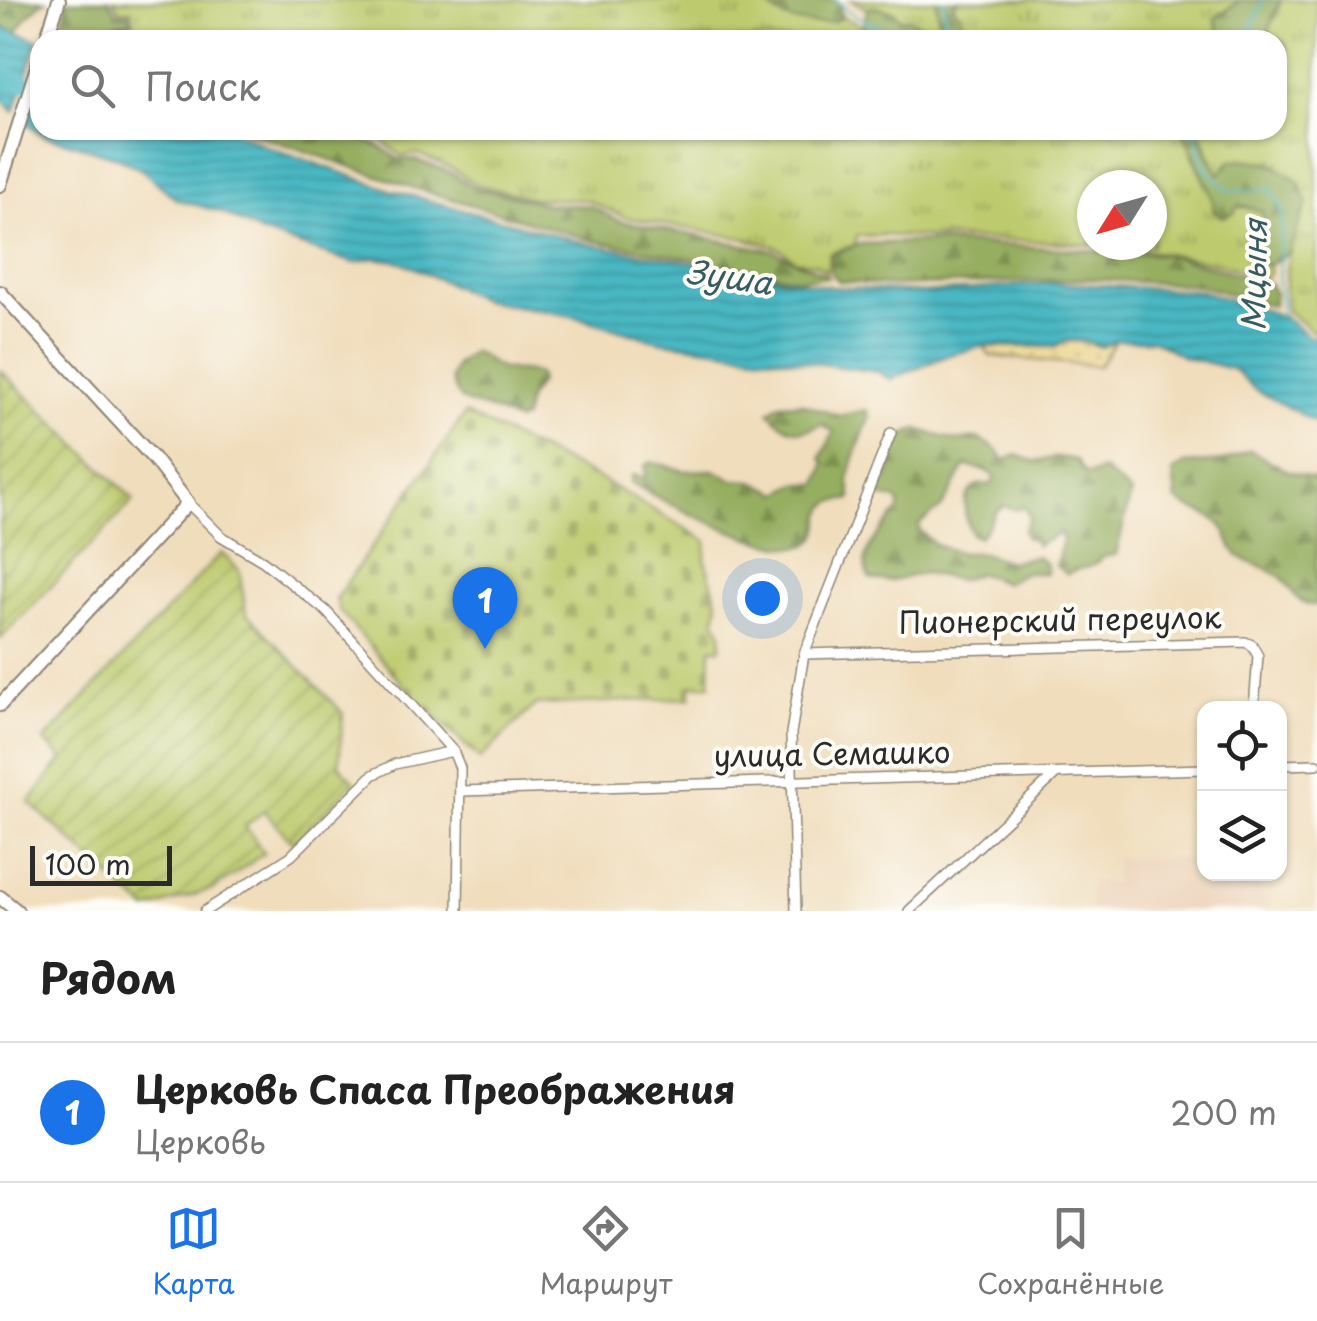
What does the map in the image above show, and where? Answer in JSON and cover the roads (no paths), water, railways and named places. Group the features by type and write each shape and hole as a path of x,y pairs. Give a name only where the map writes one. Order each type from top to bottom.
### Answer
{"main road":[{"path":"49,30 58,2"},
{"path":"0,185 30,87"},
{"path":"0,292 153,458 188,504 0,705"},
{"path":"0,898 17,911"}],"street":[{"path":"796,911 792,734 804,654 891,433"},
{"path":"188,504 221,536 263,561 326,611 453,751 460,768 461,791 458,911"},
{"name":"Пионерский переулок","path":"804,654 1244,642 1252,645 1258,656 1255,701"},
{"path":"205,911 291,856 372,776 396,764 453,751"},
{"path":"1287,765 1317,764"},
{"name":"улица Семашко","path":"461,791 1197,768"},
{"path":"909,911 1055,775"}],"water":[{"path":"0,26 30,37 30,64 14,112 0,97"},
{"path":"60,140 253,140 391,190 592,245 831,287 924,293 1053,283 1200,291 1283,316 1317,339 1317,423 1254,389 1233,369 1184,357 1153,340 1116,340 1102,347 1084,341 1065,341 1053,347 984,346 949,355 891,379 878,372 659,341 572,316 483,300 402,262 374,258 354,263 262,233 221,212 176,199 142,170 114,156"}],"waterway":[{"name":"Мцыня","path":"836,0 855,16 885,30"},
{"name":"Мцыня","path":"944,0 946,30"},
{"name":"Мцыня","path":"1251,30 1263,0"},
{"name":"Мцыня","path":"902,30 912,25 918,30"},
{"name":"Зуша","path":"0,73 30,85"},
{"name":"Мцыня","path":"1198,140 1205,168 1229,191 1272,189 1283,212 1278,281 1283,314"}],"place":[{"name":"Церковь Спаса Преображения","path":"485,649"}]}
